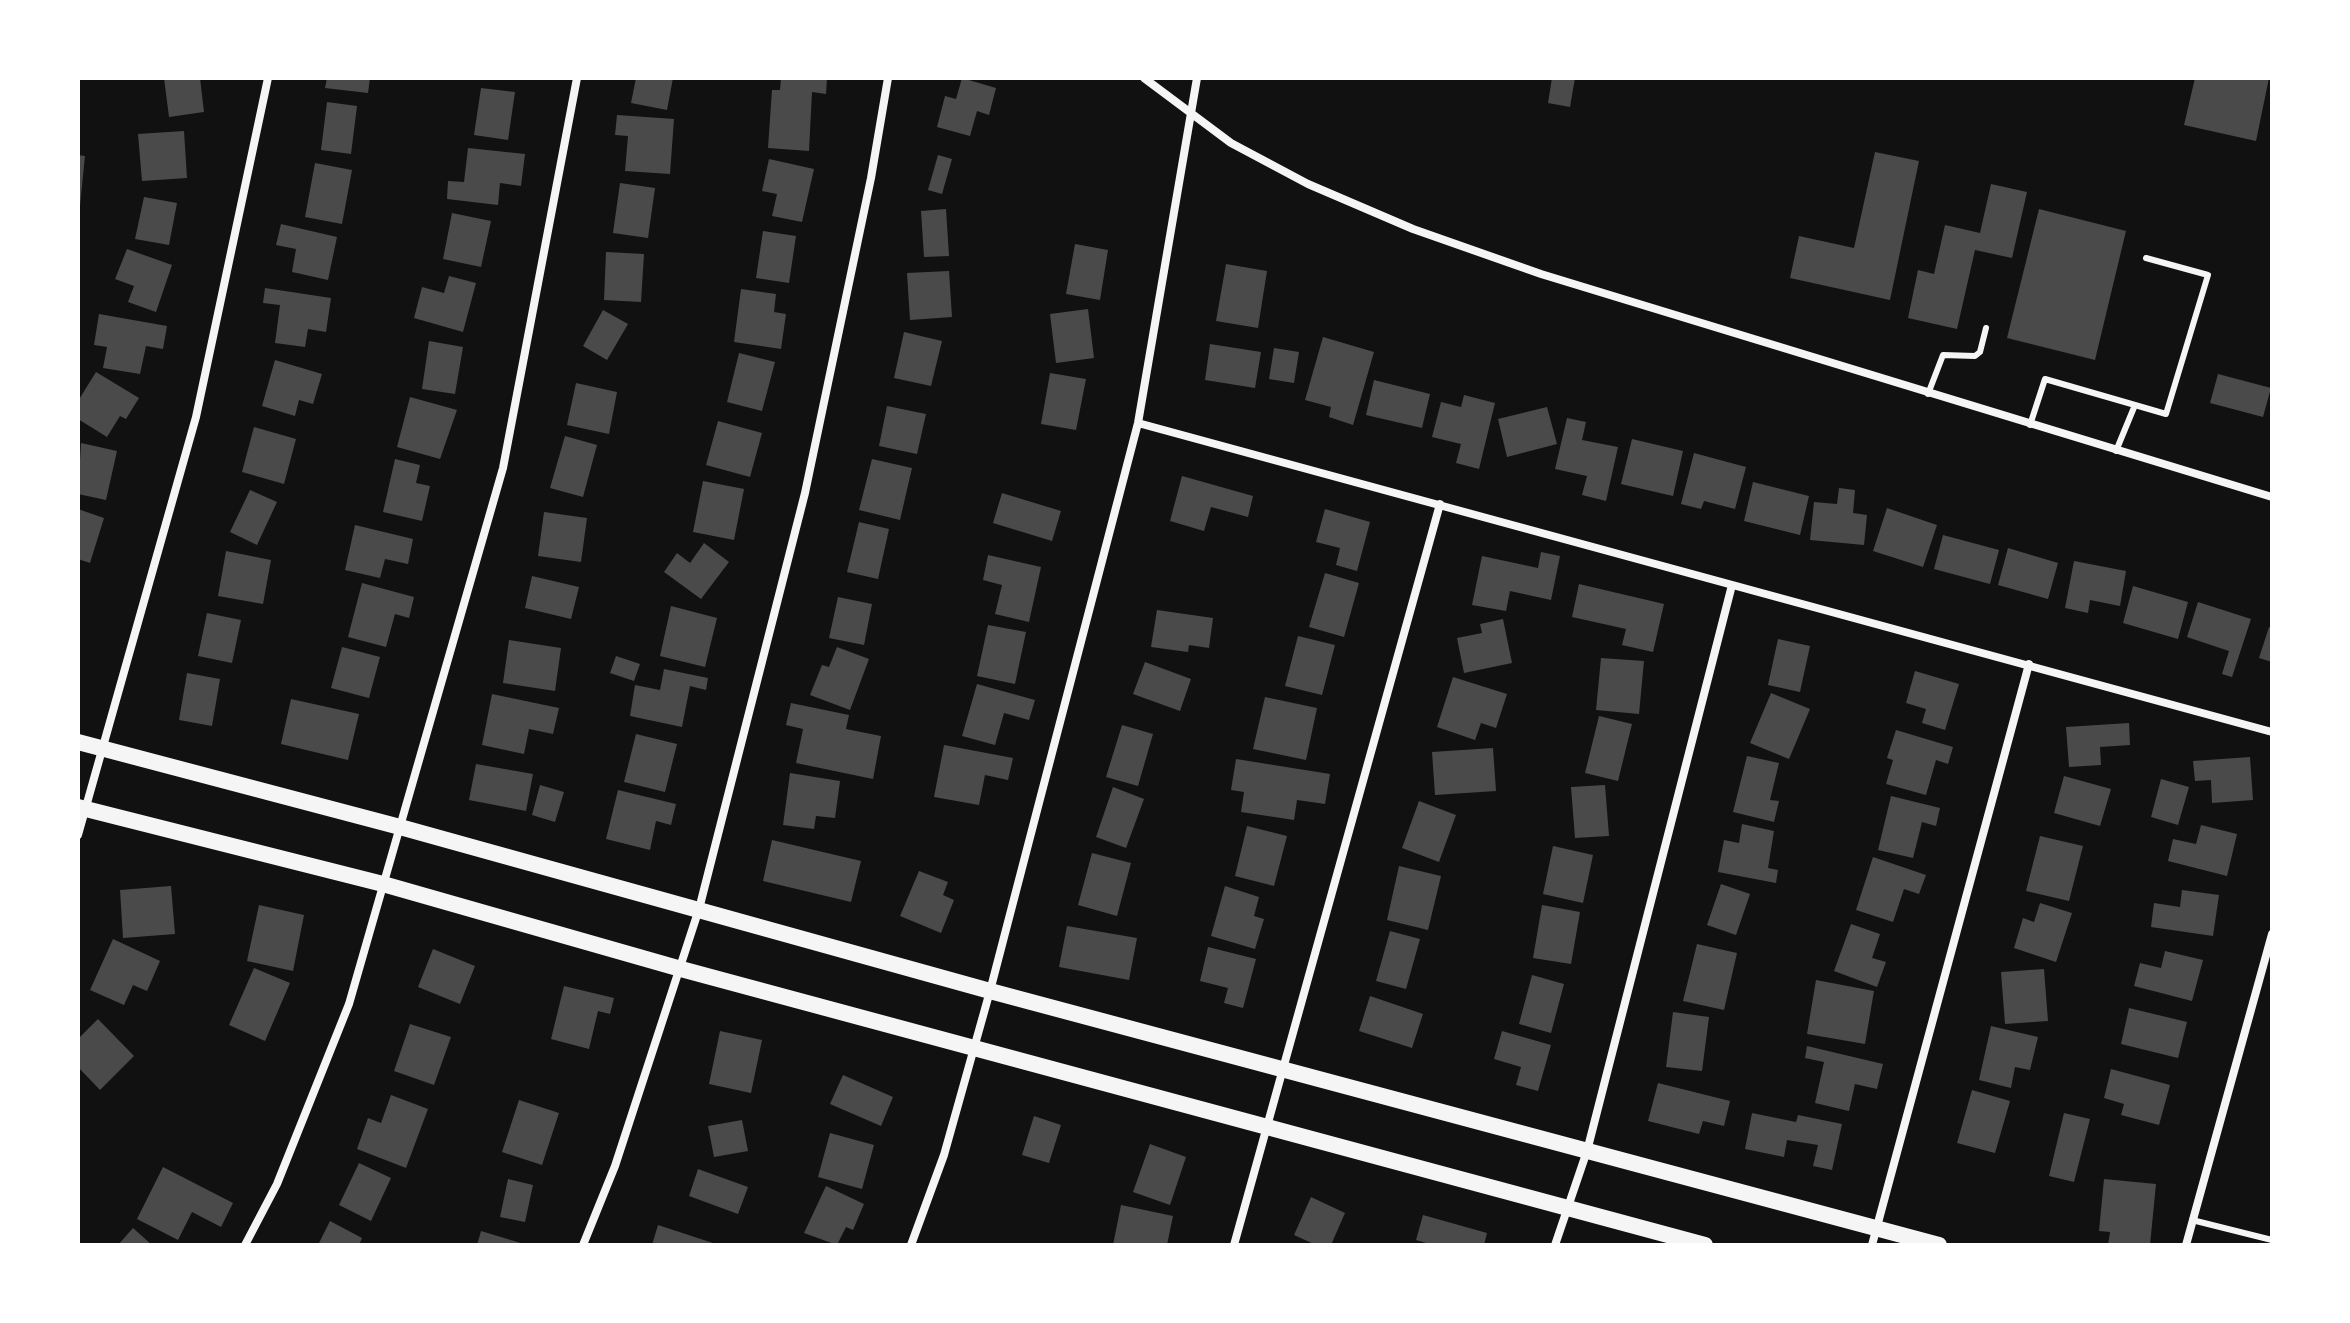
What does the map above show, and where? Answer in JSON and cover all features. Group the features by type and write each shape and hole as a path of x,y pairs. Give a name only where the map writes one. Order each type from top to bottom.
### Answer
{"main road":[{"path":"78,742 400,827 990,991 1939,1245"},
{"path":"81,808 383,884 681,969 1705,1245"}],"street":[{"path":"78,835 81,808 103,749 196,417 268,78"},
{"path":"245,1245 277,1184 349,1004 503,468 577,78"},
{"path":"583,1245 615,1166 699,909 805,493 871,178 888,78"},
{"path":"1144,78 1244,150 1308,184 1413,229 1541,274 2272,497"},
{"path":"911,1245 944,1155 990,991 1138,423 1197,78"},
{"path":"1138,423 2272,732"},
{"path":"1234,1245 1440,504"},
{"path":"1555,1245 1587,1151 1732,585"},
{"path":"1872,1245 2029,664"},
{"path":"2186,1245 2272,934"}],"lane":[{"path":"2030,425 2045,379 2166,414 2208,275 2146,258"},
{"path":"1928,394 1943,355 1975,356 1980,352 1986,328"},
{"path":"2116,451 2135,405"},
{"path":"2192,1220 2272,1240"}],"building":[{"path":"164,78 200,78 204,112 169,117"},
{"path":"327,78 370,78 368,93 325,88"},
{"path":"636,78 673,78 667,110 631,103"},
{"path":"781,78 827,78 826,94 812,92 809,151 768,148 772,90 780,90"},
{"path":"962,78 996,88 989,115 977,111 970,136 937,127 945,96 956,99"},
{"path":"1552,78 1575,78 1570,107 1548,103"},
{"path":"2195,78 2269,78 2256,141 2184,125"},
{"path":"481,88 515,92 508,140 474,135"},
{"path":"327,102 357,106 351,154 321,150"},
{"path":"617,115 674,119 670,174 625,171 628,136 615,135"},
{"path":"184,131 187,178 142,181 138,134"},
{"path":"468,148 525,154 521,186 500,183 498,205 447,199 448,181 464,182"},
{"path":"1875,152 1919,161 1890,300 1790,278 1799,236 1854,248"},
{"path":"78,155 85,156 80,206 78,206"},
{"path":"938,155 952,159 942,194 928,190"},
{"path":"769,159 814,169 802,222 772,216 777,194 762,191"},
{"path":"315,163 352,170 342,224 305,217"},
{"path":"620,183 655,188 648,238 613,233"},
{"path":"1991,184 2027,192 2012,258 1975,250 1957,329 1908,318 1918,270 1934,274 1945,225 1980,233"},
{"path":"144,197 177,203 169,245 135,239"},
{"path":"946,209 949,256 924,257 921,211"},
{"path":"2039,209 2126,231 2095,360 2007,338"},
{"path":"452,213 491,221 481,267 443,259"},
{"path":"281,224 337,237 328,280 292,272 296,249 276,245"},
{"path":"763,231 796,236 789,283 756,278"},
{"path":"1075,244 1108,250 1100,300 1066,294"},
{"path":"127,249 172,265 156,312 128,302 134,286 115,279"},
{"path":"606,252 644,254 641,302 604,300"},
{"path":"1226,264 1267,271 1258,328 1216,321"},
{"path":"949,271 952,317 910,320 907,273"},
{"path":"449,276 476,283 463,332 414,318 422,287 444,293"},
{"path":"265,288 331,298 326,332 308,329 305,347 275,343 280,305 263,303"},
{"path":"741,289 776,294 774,312 786,314 781,349 734,342"},
{"path":"1088,309 1094,358 1056,363 1050,314"},
{"path":"603,310 628,324 607,360 583,346"},
{"path":"99,314 167,326 163,349 146,346 140,374 103,368 107,347 94,345"},
{"path":"904,332 942,341 931,386 894,378"},
{"path":"1323,337 1374,352 1353,425 1329,417 1331,407 1305,400"},
{"path":"429,341 463,347 455,394 422,389"},
{"path":"1210,344 1261,352 1255,388 1205,380"},
{"path":"1274,348 1299,352 1294,383 1269,379"},
{"path":"739,353 775,362 762,411 727,402"},
{"path":"275,360 322,374 313,404 299,400 295,416 262,406"},
{"path":"96,372 139,398 126,419 120,416 107,437 78,419 78,401"},
{"path":"1050,373 1086,379 1076,430 1041,424"},
{"path":"2218,374 2271,388 2263,417 2210,403"},
{"path":"1374,380 1430,394 1422,428 1366,415"},
{"path":"576,383 617,392 609,434 567,425"},
{"path":"1464,395 1495,403 1479,469 1456,463 1461,444 1432,437 1441,402 1461,407"},
{"path":"410,397 457,410 440,459 397,447"},
{"path":"887,406 926,414 917,454 879,446"},
{"path":"1547,407 1557,444 1507,457 1498,419"},
{"path":"1567,418 1586,422 1582,440 1618,447 1606,501 1582,495 1587,476 1555,469"},
{"path":"718,421 762,433 750,477 706,465"},
{"path":"254,427 296,439 284,484 242,472"},
{"path":"565,436 597,445 583,497 550,488"},
{"path":"1632,439 1683,451 1673,496 1621,484"},
{"path":"81,443 117,451 106,500 78,494"},
{"path":"1694,453 1746,467 1735,509 1704,501 1701,509 1681,504"},
{"path":"395,459 420,465 416,483 430,486 422,521 383,512"},
{"path":"872,459 912,468 900,520 859,510"},
{"path":"1182,476 1253,496 1248,517 1211,507 1204,531 1170,521"},
{"path":"703,481 744,489 734,540 693,532"},
{"path":"1753,482 1809,496 1800,535 1744,521"},
{"path":"1839,488 1855,490 1853,513 1867,515 1864,545 1810,540 1814,502 1837,504"},
{"path":"250,490 277,502 257,545 230,532"},
{"path":"1002,493 1061,511 1052,541 993,523"},
{"path":"1887,508 1937,525 1923,567 1873,551"},
{"path":"78,509 104,518 90,563 78,559"},
{"path":"1325,509 1370,522 1357,571 1336,565 1340,548 1316,542"},
{"path":"544,512 587,518 581,562 538,556"},
{"path":"859,522 889,529 878,579 847,572"},
{"path":"355,525 413,539 408,564 385,559 380,578 345,570"},
{"path":"1943,535 1999,550 1990,584 1934,569"},
{"path":"704,543 729,562 701,599 664,572 677,553 690,563"},
{"path":"2008,548 2058,563 2048,599 1998,585"},
{"path":"226,551 271,560 263,604 218,596"},
{"path":"1541,552 1560,556 1551,600 1510,591 1506,611 1472,605 1482,556 1538,568"},
{"path":"988,555 1041,567 1029,622 995,614 1002,585 983,580"},
{"path":"2074,561 2126,571 2120,606 2090,600 2088,613 2065,608"},
{"path":"1325,573 1359,583 1344,637 1309,627"},
{"path":"532,576 579,587 571,619 525,608"},
{"path":"362,583 414,597 409,618 395,614 386,647 348,637"},
{"path":"1579,584 1664,604 1653,652 1622,645 1626,629 1572,617"},
{"path":"2133,586 2188,602 2178,639 2123,623"},
{"path":"838,597 872,604 864,645 829,638"},
{"path":"2198,602 2251,619 2232,677 2222,674 2229,651 2187,637"},
{"path":"671,606 717,618 705,667 660,656"},
{"path":"1157,610 1213,618 1209,648 1189,645 1188,652 1151,647"},
{"path":"207,613 241,620 232,663 198,656"},
{"path":"1503,619 1512,663 1464,673 1457,638 1482,633 1480,624"},
{"path":"988,625 1026,632 1015,684 977,676"},
{"path":"2269,627 2272,628 2272,662 2259,658"},
{"path":"1298,636 1335,645 1322,695 1285,686"},
{"path":"1778,639 1810,646 1800,692 1768,685"},
{"path":"509,640 561,648 555,691 503,683"},
{"path":"342,647 380,657 369,698 331,688"},
{"path":"837,647 869,659 850,710 810,695 822,665 829,667"},
{"path":"616,656 640,664 634,681 610,673"},
{"path":"1601,658 1644,661 1639,714 1596,710"},
{"path":"1145,662 1191,679 1180,711 1133,694"},
{"path":"664,669 708,678 706,690 690,686 682,727 630,716 635,685 660,690"},
{"path":"1915,671 1959,684 1945,730 1922,723 1926,709 1906,703"},
{"path":"187,673 220,679 212,726 179,720"},
{"path":"1453,677 1507,694 1496,728 1481,723 1475,740 1437,727"},
{"path":"977,684 1035,700 1029,720 1004,713 995,745 962,736"},
{"path":"1771,693 1810,709 1789,759 1750,743"},
{"path":"492,694 559,708 553,734 529,729 524,754 482,745"},
{"path":"1265,697 1317,708 1306,760 1253,749"},
{"path":"291,699 359,714 348,760 281,744"},
{"path":"791,703 849,715 846,729 881,736 873,779 796,763 803,729 786,725"},
{"path":"1599,716 1632,724 1618,781 1585,773"},
{"path":"2129,723 2130,745 2100,747 2101,765 2069,767 2066,727"},
{"path":"1122,725 1153,734 1138,786 1106,777"},
{"path":"1896,730 1953,747 1948,764 1936,760 1926,795 1886,784 1893,760 1887,758"},
{"path":"636,734 677,744 665,792 624,782"},
{"path":"944,745 1013,758 1008,780 985,775 979,805 934,797"},
{"path":"1493,748 1496,791 1435,795 1432,752"},
{"path":"1747,756 1779,763 1770,800 1779,801 1774,822 1733,812"},
{"path":"2250,757 2253,800 2212,803 2211,780 2195,781 2193,761"},
{"path":"1236,759 1330,774 1325,804 1297,800 1294,820 1241,812 1244,792 1231,790"},
{"path":"476,764 533,774 526,811 469,800"},
{"path":"790,773 840,781 835,818 816,816 814,829 783,825"},
{"path":"2064,776 2111,789 2100,826 2054,813"},
{"path":"2161,779 2189,787 2178,825 2151,817"},
{"path":"540,785 564,792 555,822 532,815"},
{"path":"1605,785 1609,836 1575,838 1571,787"},
{"path":"1113,787 1144,799 1126,848 1096,837"},
{"path":"618,790 676,804 671,825 656,821 650,850 606,839"},
{"path":"1891,796 1940,808 1936,826 1922,822 1913,858 1878,850"},
{"path":"1419,801 1456,815 1439,862 1402,848"},
{"path":"1742,824 1774,831 1768,868 1778,870 1776,883 1718,872 1724,840 1739,843"},
{"path":"2201,825 2237,834 2227,876 2168,861 2173,839 2196,844"},
{"path":"1247,826 1287,836 1274,886 1235,876"},
{"path":"2040,836 2083,846 2069,901 2026,891"},
{"path":"772,840 861,861 851,902 763,881"},
{"path":"1553,846 1593,855 1583,903 1543,894"},
{"path":"1092,853 1131,863 1117,916 1078,905"},
{"path":"1873,857 1926,875 1919,894 1904,889 1893,922 1856,910"},
{"path":"1399,866 1441,876 1428,930 1387,920"},
{"path":"919,871 948,882 943,895 954,900 941,933 900,916"},
{"path":"1721,884 1750,894 1736,935 1707,925"},
{"path":"171,886 175,934 123,938 120,890"},
{"path":"1225,886 1259,897 1254,916 1264,919 1255,949 1211,936"},
{"path":"2182,890 2219,895 2213,936 2151,927 2154,903 2180,907"},
{"path":"2040,903 2072,913 2056,962 2014,948 2023,918 2034,922"},
{"path":"259,905 304,915 293,971 247,961"},
{"path":"1542,905 1580,912 1571,964 1533,958"},
{"path":"1851,924 1880,934 1872,958 1886,962 1877,987 1834,971"},
{"path":"1067,926 1137,938 1129,980 1059,967"},
{"path":"1390,931 1420,939 1406,989 1376,981"},
{"path":"113,939 160,961 147,991 133,985 124,1005 90,990"},
{"path":"1697,944 1737,953 1724,1010 1683,1001"},
{"path":"1208,947 1256,959 1243,1008 1224,1003 1228,988 1200,981"},
{"path":"433,949 475,966 460,1004 418,987"},
{"path":"2165,951 2203,960 2192,1001 2134,986 2140,963 2161,968"},
{"path":"254,968 290,983 265,1041 229,1025"},
{"path":"2044,969 2048,1021 2005,1024 2001,972"},
{"path":"1532,975 1564,984 1551,1033 1519,1024"},
{"path":"1816,980 1874,991 1865,1044 1807,1034"},
{"path":"564,986 614,998 610,1014 598,1011 589,1049 551,1039"},
{"path":"1370,996 1423,1014 1412,1048 1359,1031"},
{"path":"2129,1008 2187,1022 2178,1058 2121,1044"},
{"path":"1673,1012 1709,1017 1702,1071 1666,1067"},
{"path":"98,1019 134,1056 100,1090 78,1067 78,1039"},
{"path":"410,1024 451,1037 434,1085 394,1071"},
{"path":"1991,1026 2038,1037 2030,1070 2015,1067 2011,1088 1979,1080"},
{"path":"720,1031 762,1040 751,1093 709,1084"},
{"path":"1502,1031 1551,1045 1538,1091 1516,1085 1521,1067 1494,1059"},
{"path":"1807,1046 1883,1064 1877,1089 1855,1084 1849,1111 1815,1103 1824,1062 1805,1058"},
{"path":"2111,1069 2170,1085 2159,1125 2121,1115 2124,1104 2104,1098"},
{"path":"843,1075 893,1097 881,1126 830,1104"},
{"path":"1658,1083 1730,1101 1724,1126 1703,1121 1699,1134 1648,1121"},
{"path":"1972,1090 2010,1101 1995,1153 1957,1143"},
{"path":"391,1095 428,1109 406,1168 357,1149 368,1118 381,1123"},
{"path":"519,1100 559,1113 542,1165 502,1152"},
{"path":"1752,1113 1796,1122 1798,1115 1842,1124 1832,1170 1813,1166 1818,1145 1787,1140 1784,1157 1745,1149"},
{"path":"2064,1113 2090,1119 2074,1182 2049,1176"},
{"path":"1034,1116 1061,1125 1049,1163 1022,1155"},
{"path":"742,1120 748,1151 714,1157 708,1126"},
{"path":"830,1133 874,1145 862,1189 818,1177"},
{"path":"1150,1144 1186,1157 1170,1205 1133,1192"},
{"path":"359,1163 391,1178 371,1221 339,1205"},
{"path":"163,1167 233,1203 221,1227 192,1212 178,1240 137,1219"},
{"path":"698,1169 748,1187 738,1214 689,1196"},
{"path":"508,1179 533,1185 525,1222 500,1217"},
{"path":"2104,1179 2156,1184 2150,1245 2108,1245 2110,1232 2099,1231"},
{"path":"826,1186 864,1204 853,1230 846,1227 837,1245 804,1233"},
{"path":"1311,1197 1345,1213 1331,1245 1316,1245 1294,1235"},
{"path":"1121,1205 1173,1216 1167,1245 1113,1245"},
{"path":"1423,1215 1487,1233 1484,1245 1433,1245 1416,1240"},
{"path":"330,1221 362,1238 359,1245 318,1245"},
{"path":"658,1225 716,1244 716,1245 652,1245"},
{"path":"133,1228 152,1245 118,1245"},
{"path":"481,1231 524,1244 524,1245 477,1245"}]}
